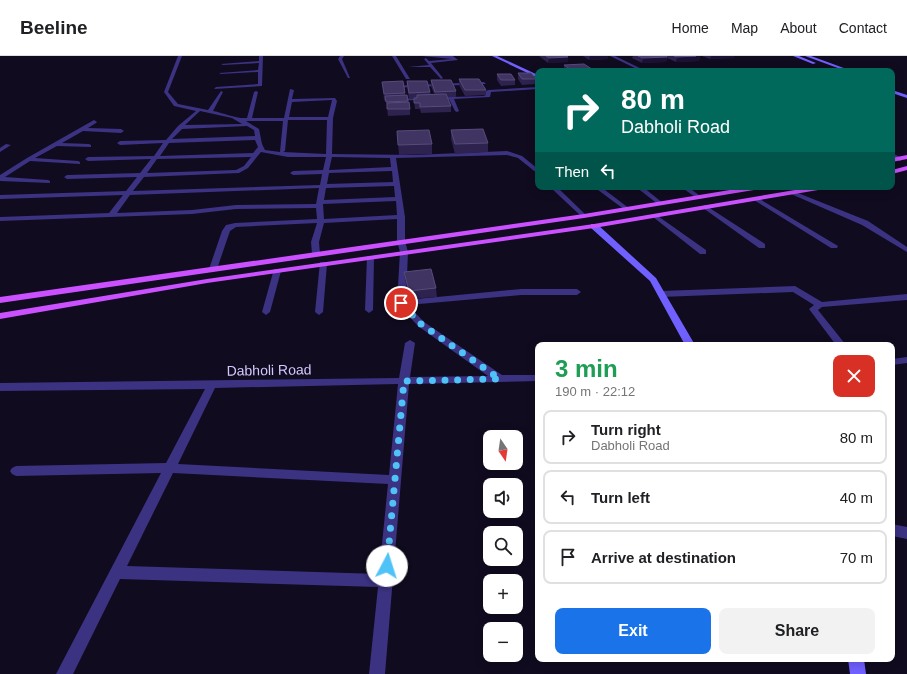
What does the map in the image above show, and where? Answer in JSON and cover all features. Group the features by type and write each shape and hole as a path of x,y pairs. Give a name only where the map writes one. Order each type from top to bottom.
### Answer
{"main road":[{"path":"895,160 907,157"},
{"path":"895,171 907,168"},
{"path":"0,300 401,241 584,216 744,190"},
{"path":"0,316 323,264 594,226 805,190"}],"street":[{"path":"180,56 166,92 176,105 198,111 234,117 248,122 256,129 260,147 263,151 288,155 393,157 507,152 522,157 535,169"},
{"path":"216,88 257,86 261,84 261,56"},
{"path":"342,56 340,59 341,63 349,77"},
{"path":"394,56 406,79 408,100"},
{"path":"424,56 441,78"},
{"path":"424,56 452,57 456,60 428,62"},
{"path":"494,56 535,76"},
{"path":"612,56 638,68"},
{"path":"795,56 828,68"},
{"path":"807,56 841,68"},
{"path":"222,64 261,62"},
{"path":"410,67 440,68"},
{"path":"221,73 261,71"},
{"path":"426,79 432,99"},
{"path":"450,79 459,98"},
{"path":"218,82 261,80"},
{"path":"384,87 483,81 489,93 488,96 483,97 386,100"},
{"path":"895,87 907,91"},
{"path":"488,91 535,88"},
{"path":"282,151 286,119 292,90"},
{"path":"209,113 221,92"},
{"path":"248,122 256,92"},
{"path":"895,92 907,97"},
{"path":"451,98 457,110"},
{"path":"289,101 333,99 335,102 330,118 329,156 320,204 321,222 315,242 316,254"},
{"path":"112,214 168,141 180,127 198,111"},
{"path":"180,127 286,119 330,118"},
{"path":"0,179 29,160 94,122"},
{"path":"82,129 121,131"},
{"path":"120,143 258,138"},
{"path":"57,144 89,146"},
{"path":"0,150 8,145"},
{"path":"67,177 142,176 237,172 246,167 260,147"},
{"path":"88,160 255,155"},
{"path":"895,156 900,159"},
{"path":"393,157 401,217 401,241 404,252 401,303 421,324 500,379"},
{"path":"29,160 78,163"},
{"path":"293,173 395,169"},
{"path":"0,179 48,182"},
{"path":"0,197 397,184"},
{"path":"557,190 584,216"},
{"path":"601,190 627,209"},
{"path":"643,190 661,204"},
{"path":"688,190 700,198"},
{"path":"793,192 865,223 907,250"},
{"path":"0,219 192,212 236,207 399,199"},
{"path":"756,199 834,246"},
{"path":"705,208 762,246"},
{"path":"655,216 703,252"},
{"path":"213,269 226,231 235,225 401,217"},
{"path":"594,226 653,280 688,342"},
{"path":"369,310 370,258"},
{"path":"319,312 323,264"},
{"path":"266,312 277,271"},
{"path":"661,294 795,289 820,305"},
{"path":"401,303 522,292 577,292"},
{"path":"839,342 813,309 820,305 907,297"},
{"path":"377,674 404,381 410,343"},
{"path":"895,362 907,360"},
{"name":"Dabholi Road","path":"0,387 212,385 535,378"},
{"path":"64,674 212,385"},
{"path":"16,471 170,468 395,480"},
{"path":"895,531 907,533"},
{"path":"116,572 386,580"},
{"path":"856,662 858,674"}],"building":[{"path":"546,56 567,56 568,57 549,58"},
{"path":"638,56 666,56 667,57 643,58"},
{"path":"674,56 696,56 677,57"},
{"path":"584,64 590,68 568,68 564,65"},
{"path":"518,73 531,73 535,78 535,79 522,79"},
{"path":"497,74 511,74 515,80 501,80"},
{"path":"459,79 479,79 486,90 465,90"},
{"path":"431,80 451,80 456,91 435,92"},
{"path":"403,81 405,93 384,94 382,82"},
{"path":"407,81 427,81 430,92 409,93"},
{"path":"446,94 451,106 420,107 420,103 414,103 414,98 417,98 417,95"},
{"path":"407,95 408,101 386,102 385,96"},
{"path":"409,102 410,109 387,109 387,103"},
{"path":"483,129 488,143 455,144 451,130"},
{"path":"429,130 432,144 398,145 397,131"},
{"path":"431,269 436,288 409,291 404,272"}],"route":[{"path":"387,566 404,381 500,379 421,324 401,303"}]}
